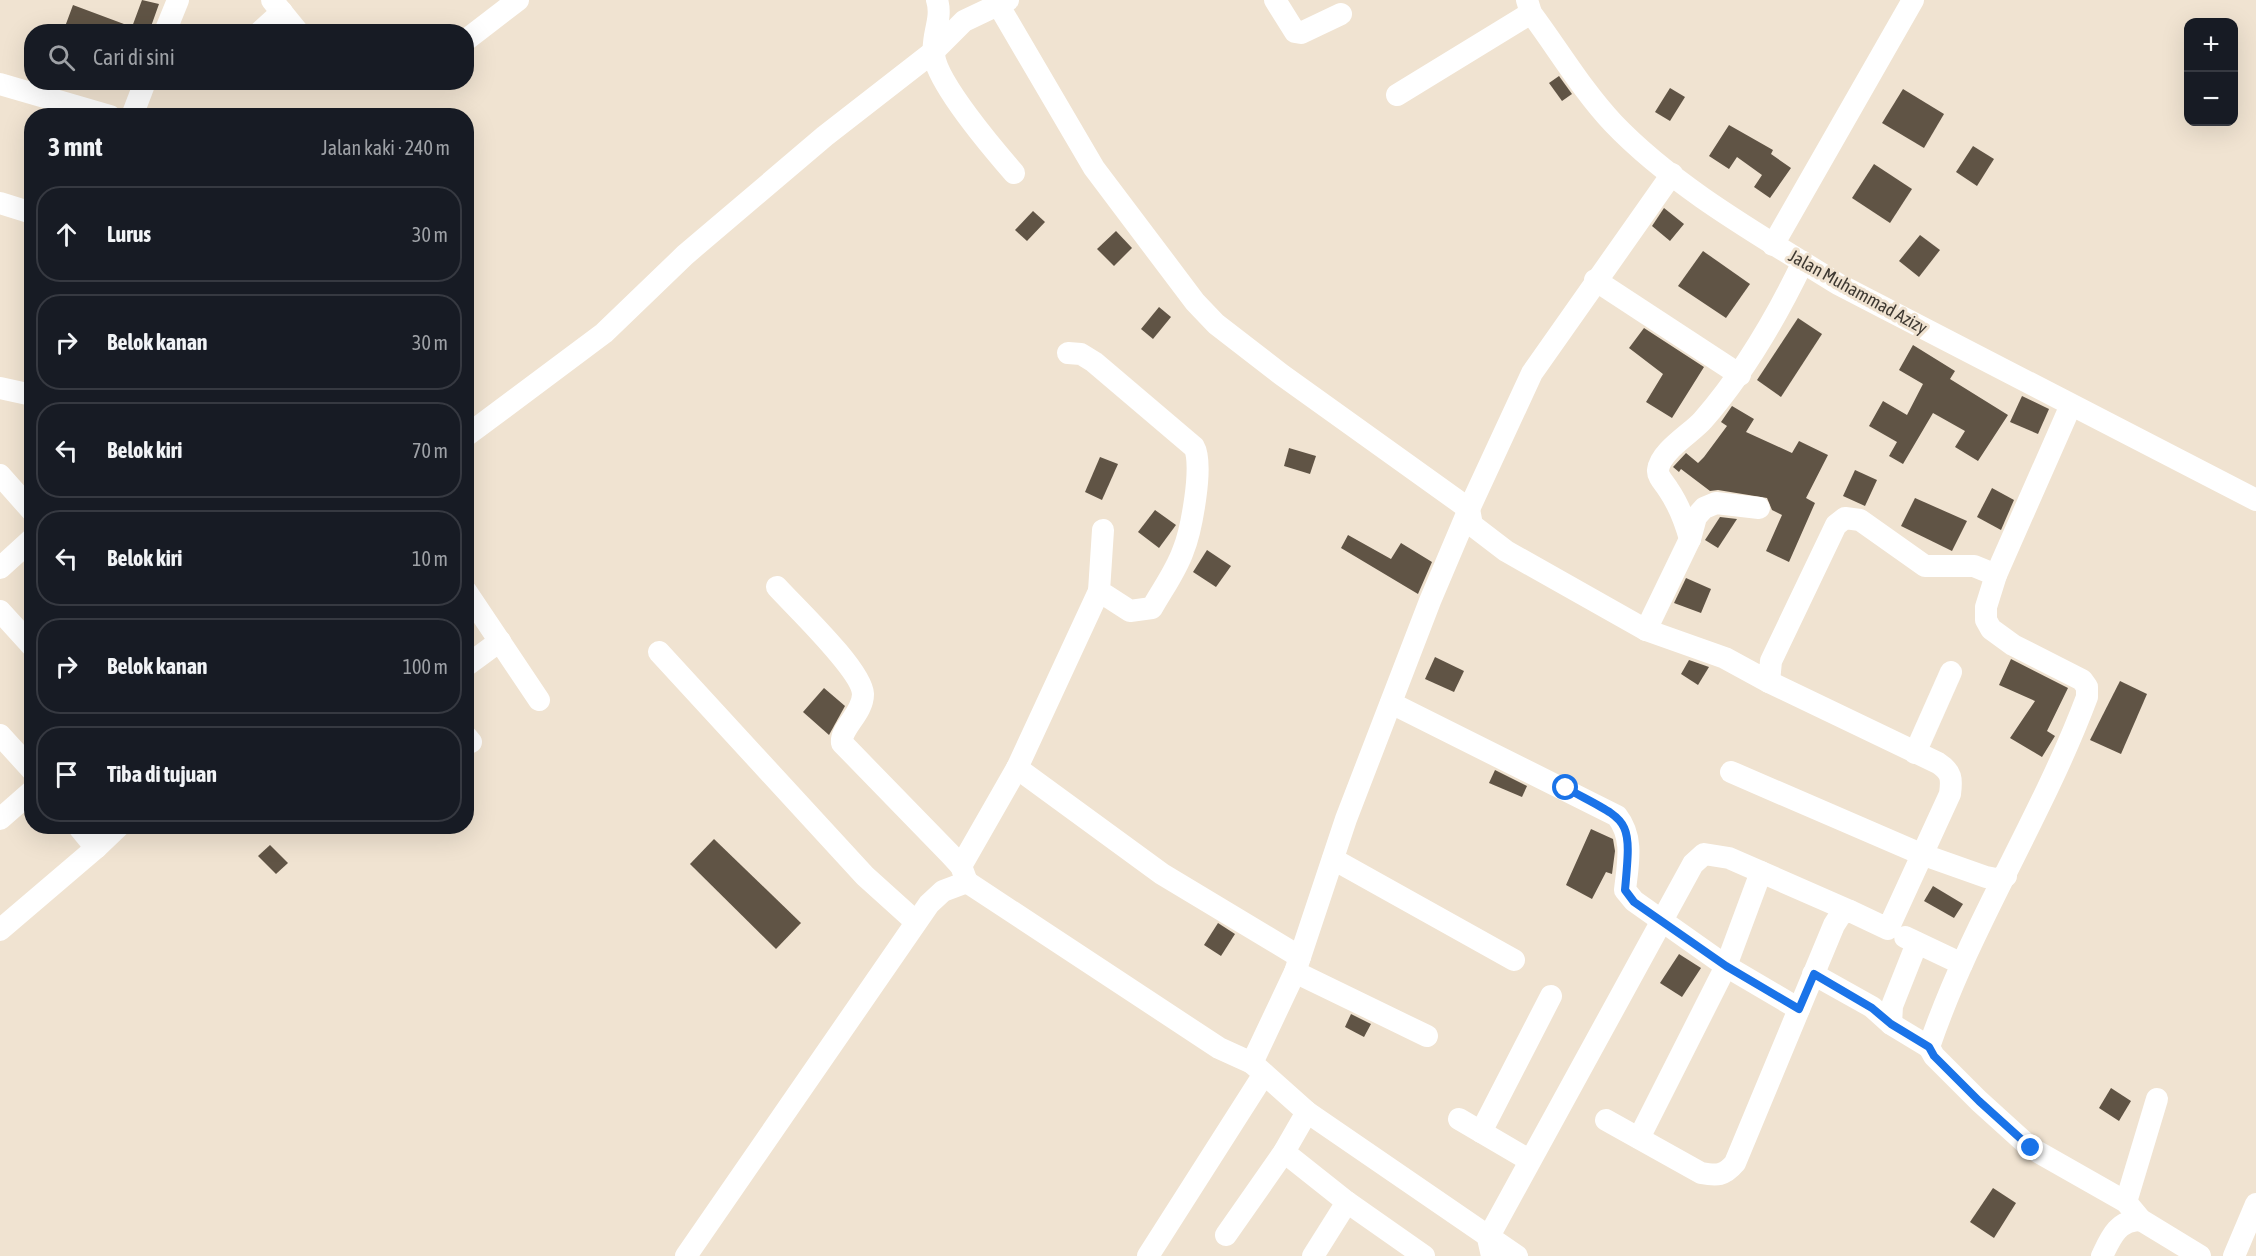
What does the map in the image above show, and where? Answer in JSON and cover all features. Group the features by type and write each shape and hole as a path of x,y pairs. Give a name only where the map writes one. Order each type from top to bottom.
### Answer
{"street":[{"path":"168,24 177,0"},
{"path":"474,34 518,0"},
{"path":"1275,0 1296,32 1301,33 1341,14"},
{"path":"1773,245 1913,0"},
{"path":"474,430 604,333 712,233 825,136 933,52 964,21 1004,3 1094,168 1195,302 1216,324 1282,375 1469,509 1472,525 1506,551 1646,630 1725,658 1948,770 1952,777 1950,794 1887,929"},
{"path":"964,21 939,5 933,52 937,68 986,140 1014,173"},
{"path":"265,24 277,6 292,24"},
{"path":"1397,95 1529,7"},
{"name":"Jalan Muhammad Azizy","path":"1529,7 1613,123 1672,174 1773,245 1838,284 2256,500"},
{"path":"0,84 82,108"},
{"path":"135,108 142,90"},
{"path":"1148,1256 1258,1068 1298,965 1333,859 1391,703 1469,509 1532,373 1595,280 1672,174"},
{"path":"0,203 24,210"},
{"path":"1690,539 1684,517 1659,475 1659,466 1678,441 1696,428 1740,375 1782,307 1803,262"},
{"path":"1595,280 1740,375"},
{"path":"1068,353 1081,354 1094,362 1194,447 1198,453 1200,468 1184,550 1152,608 1130,611 1099,591"},
{"path":"0,388 24,393"},
{"path":"1929,1047 1962,964 2006,876 2084,706 2087,687 2082,680 2013,645 1991,629 1986,620 1986,607 1996,575 2071,405"},
{"path":"0,476 24,502"},
{"path":"1646,630 1690,539 1696,517 1704,508 1716,503 1759,508"},
{"path":"1769,682 1772,661 1836,525 1845,518 1860,520 1925,566 1974,566 1996,575"},
{"path":"686,1256 916,921 929,904 964,874 1017,768 1099,591 1103,530"},
{"path":"0,568 24,546"},
{"path":"777,587 845,661 861,683 863,695 859,711 842,734 842,743 964,874 1219,1048 1258,1068 1307,1112 1490,1247 1517,1256"},
{"path":"474,603 539,700"},
{"path":"0,611 24,637"},
{"path":"474,660 500,641"},
{"path":"659,652 865,876 916,921"},
{"path":"1915,753 1951,672"},
{"path":"1391,703 1617,816 1625,827 1629,842 1625,890 1634,902 1726,966 1799,1009"},
{"path":"0,735 24,761"},
{"path":"1017,768 1162,874 1298,965 1427,1036"},
{"path":"1731,772 1921,854 1986,877 1996,879 2006,876"},
{"path":"0,819 24,798"},
{"path":"85,834 96,848"},
{"path":"0,930 111,834"},
{"path":"1490,1247 1529,1160 1660,921 1693,864 1704,855 1729,858 1850,911 1962,964"},
{"path":"1333,859 1514,960"},
{"path":"1639,1138 1726,966 1761,872"},
{"path":"1606,1120 1701,1173 1716,1176 1726,1174 1735,1163 1834,924 1841,914 1850,911"},
{"path":"1891,1024 1892,1006 1917,943"},
{"path":"1814,974 1872,1008 1891,1024 1929,1047 1934,1056 1979,1101 2031,1148 2126,1202 2141,1220 2200,1256"},
{"path":"1480,1132 1551,996"},
{"path":"2126,1202 2157,1099"},
{"path":"1227,1235 1284,1152 1307,1112"},
{"path":"1459,1119 1529,1160"},
{"path":"1284,1152 1347,1202 1420,1255"},
{"path":"1314,1256 1347,1202"},
{"path":"2234,1256 2256,1204"},
{"path":"2102,1256 2112,1234 2120,1226 2132,1220 2141,1220"}],"building":[{"path":"142,0 159,4 152,24 133,24"},
{"path":"73,5 124,24 66,24"},
{"path":"1559,76 1572,94 1562,101 1549,83"},
{"path":"1670,88 1685,97 1670,121 1655,112"},
{"path":"1903,89 1944,114 1924,148 1882,123"},
{"path":"1729,125 1773,150 1771,154 1791,168 1770,198 1754,187 1762,175 1737,157 1729,169 1709,156"},
{"path":"1973,146 1994,159 1977,186 1956,172"},
{"path":"1874,164 1912,189 1890,223 1852,198"},
{"path":"1664,208 1684,224 1670,241 1652,226"},
{"path":"1033,211 1045,222 1027,241 1015,230"},
{"path":"1116,231 1132,248 1114,266 1097,249"},
{"path":"1920,235 1940,250 1919,277 1899,261"},
{"path":"1703,251 1750,284 1726,318 1678,286"},
{"path":"1159,307 1171,317 1153,339 1141,329"},
{"path":"1798,318 1822,334 1781,397 1757,380"},
{"path":"1644,328 1704,367 1672,418 1646,402 1663,374 1629,348"},
{"path":"1913,345 1955,371 1950,379 2008,415 1978,461 1955,447 1965,431 1933,413 1903,464 1889,456 1897,442 1869,426 1883,401 1907,415 1923,384 1899,370"},
{"path":"2022,396 2049,409 2038,434 2010,422"},
{"path":"1732,406 1754,419 1746,432 1792,453 1799,441 1828,455 1806,498 1815,503 1789,562 1766,551 1782,515 1772,510 1767,498 1718,490 1710,491 1681,469 1679,472 1673,467 1686,453 1698,463 1704,457 1727,426 1721,422"},
{"path":"1289,448 1316,456 1310,474 1284,466"},
{"path":"1100,457 1118,464 1102,500 1085,492"},
{"path":"1855,470 1877,480 1865,506 1843,496"},
{"path":"1992,488 2014,500 2001,530 1977,517"},
{"path":"1915,498 1967,521 1952,551 1901,526"},
{"path":"1155,510 1176,525 1159,548 1138,532"},
{"path":"1720,517 1737,519 1718,548 1705,540"},
{"path":"1348,535 1391,559 1401,543 1432,562 1418,594 1341,548"},
{"path":"1207,550 1231,566 1216,587 1193,572"},
{"path":"1686,578 1711,589 1701,613 1674,603"},
{"path":"1435,657 1464,671 1454,692 1425,679"},
{"path":"2011,659 2068,688 2047,731 2055,736 2042,757 2010,738 2035,701 1999,685"},
{"path":"1689,660 1709,667 1698,685 1681,674"},
{"path":"2120,681 2147,694 2121,754 2090,740"},
{"path":"824,688 845,706 829,735 803,712"},
{"path":"1495,770 1527,786 1522,797 1489,783"},
{"path":"1591,829 1613,839 1615,851 1612,874 1606,872 1592,899 1566,885"},
{"path":"714,839 801,923 776,949 690,864"},
{"path":"270,845 288,863 276,874 258,856"},
{"path":"1933,886 1963,904 1954,918 1924,901"},
{"path":"1218,923 1235,934 1221,956 1204,945"},
{"path":"1679,954 1701,968 1682,997 1660,983"},
{"path":"1351,1014 1371,1024 1364,1037 1345,1027"},
{"path":"2111,1088 2131,1101 2119,1121 2099,1108"},
{"path":"1993,1188 2016,1203 1994,1238 1970,1222"}],"route":[{"path":"1566,788 1617,816 1625,827 1629,842 1625,890 1634,902 1726,966 1799,1009 1814,974 1842,989 1872,1008 1891,1024 1929,1047 1934,1056 1979,1101 2031,1148"}]}
